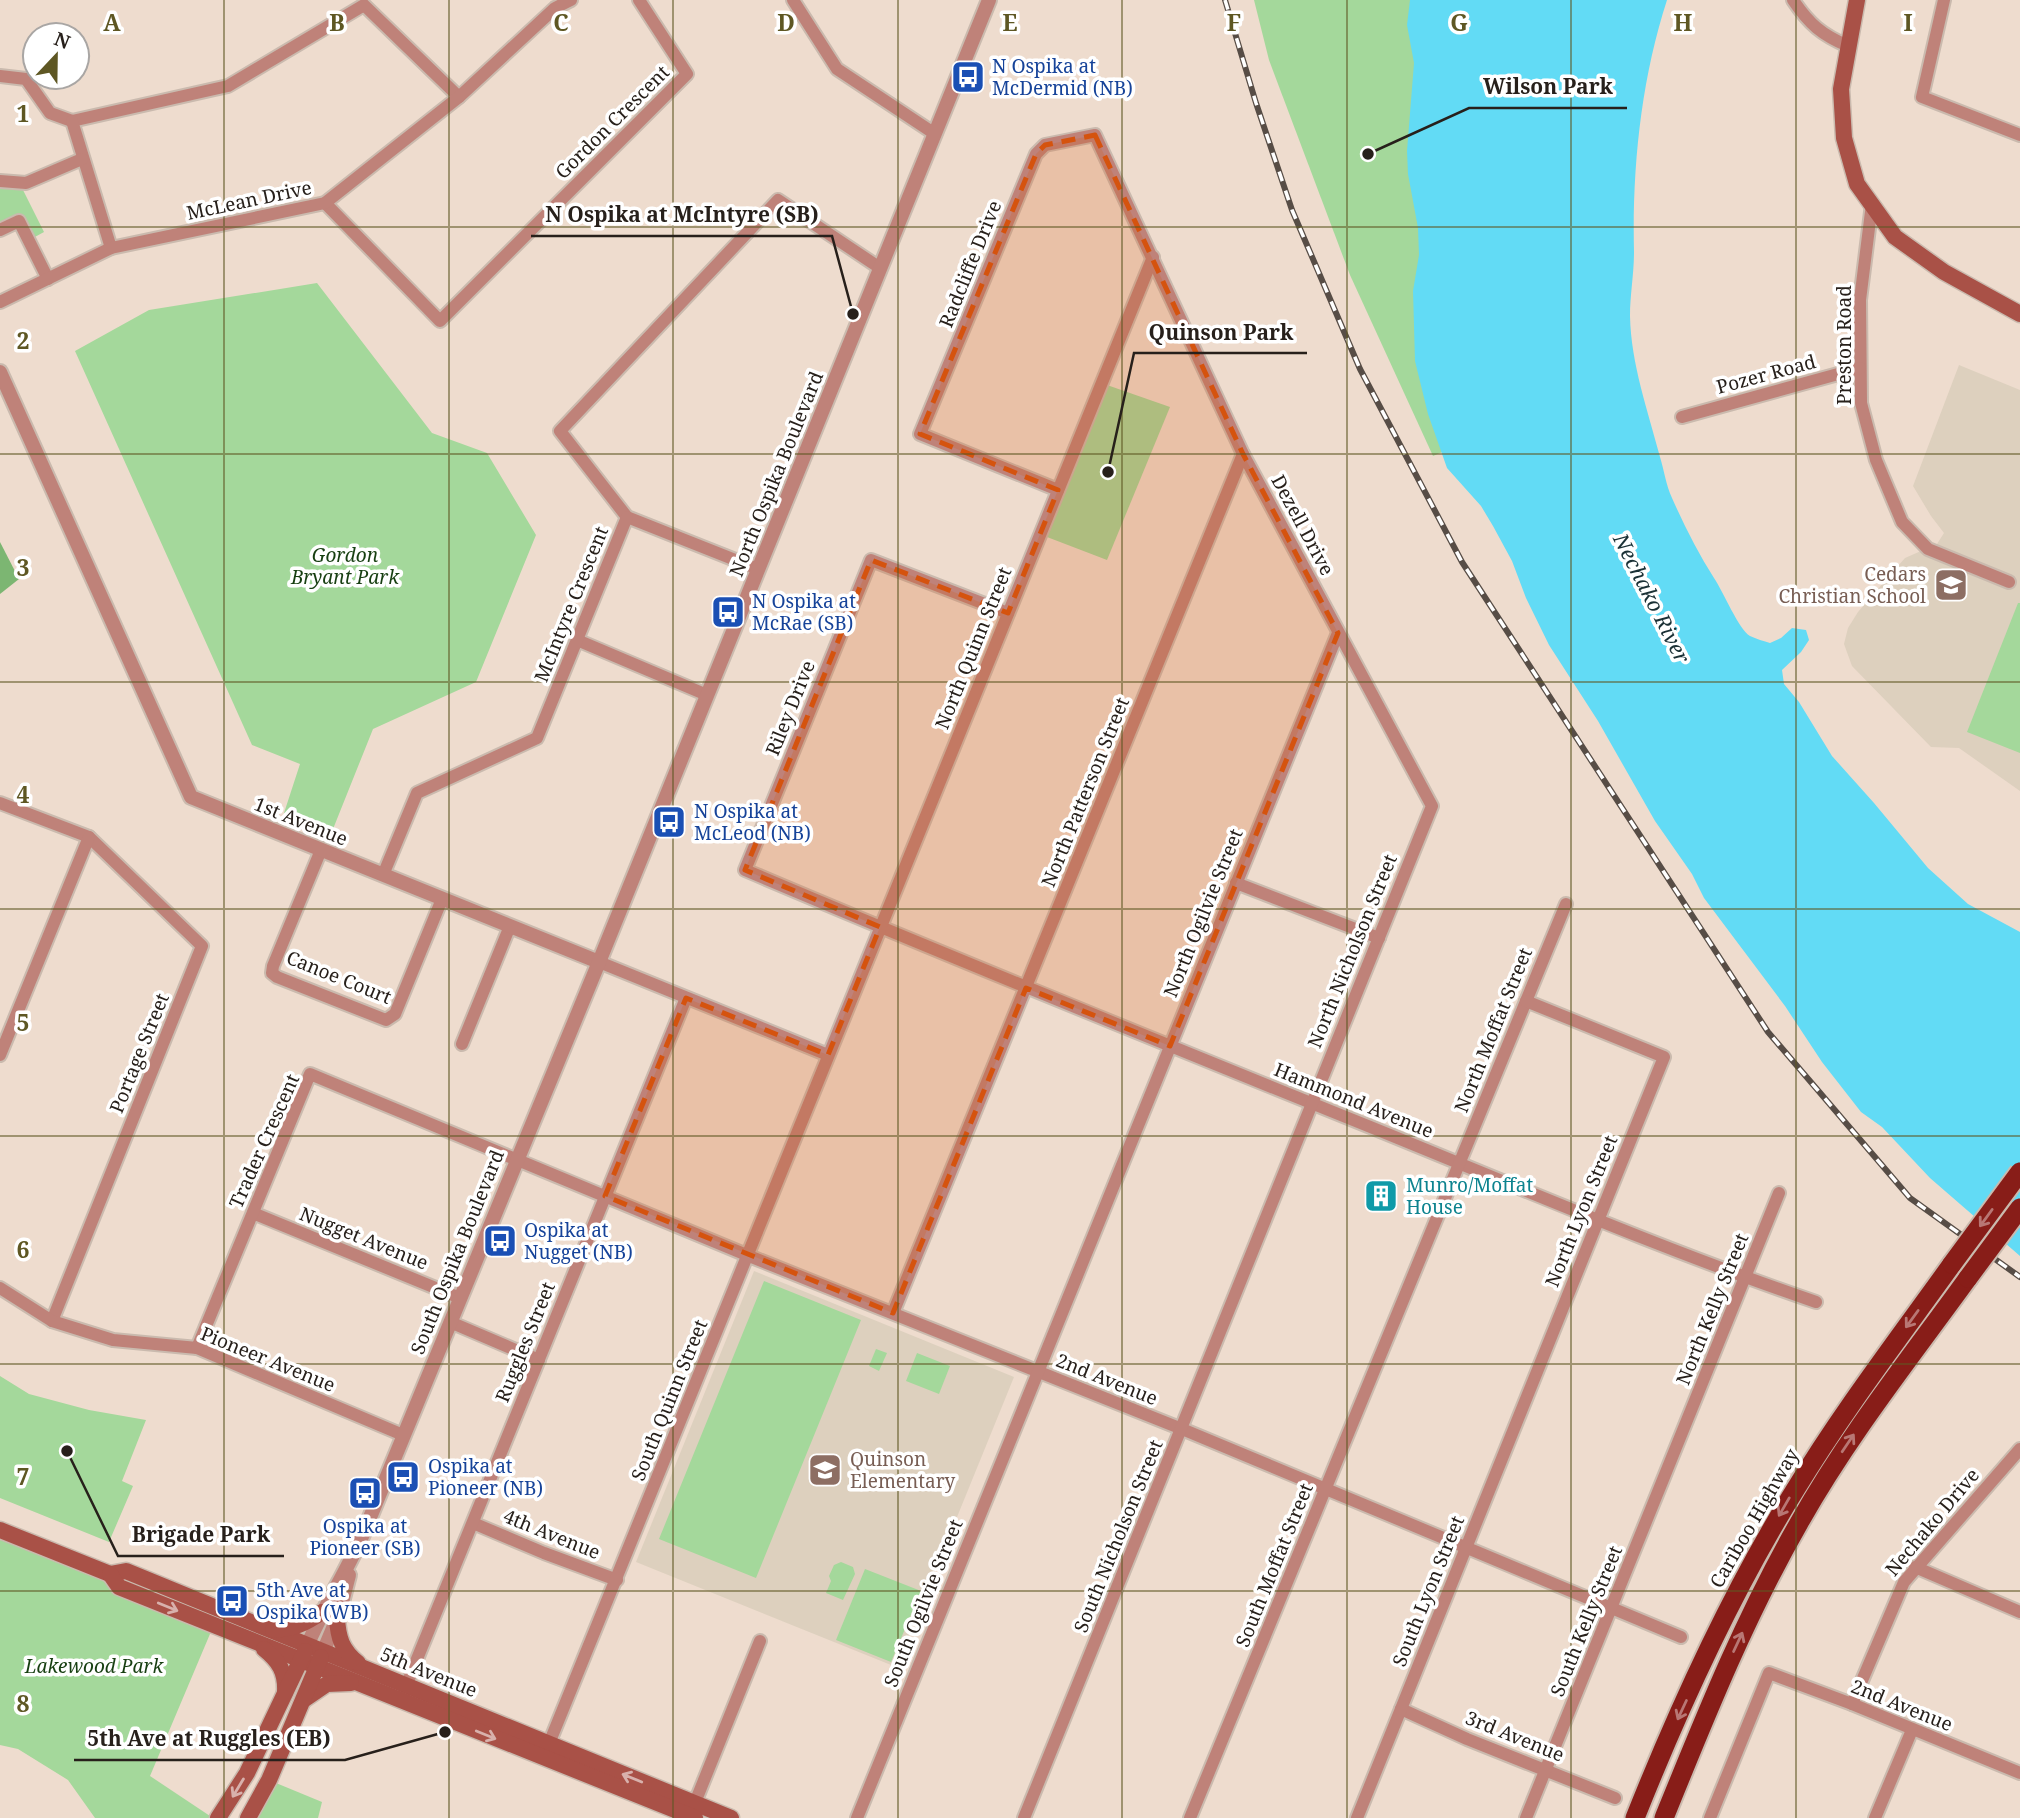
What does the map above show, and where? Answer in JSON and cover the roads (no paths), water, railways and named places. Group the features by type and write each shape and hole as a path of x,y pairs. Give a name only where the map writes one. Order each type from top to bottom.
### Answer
{"highway":[{"name":"Cariboo Highway","path":"1636,1818 1657,1764 1714,1639 1753,1562 1795,1489 1853,1402 2020,1172"},
{"path":"1664,1818 1723,1673 1799,1523 1861,1424 2020,1208"}],"main road":[{"path":"1857,0 1842,89 1844,138 1857,184 1895,237 1944,272 2020,314"},
{"name":"5th Avenue","path":"0,1530 110,1574 127,1571 270,1630 304,1653 320,1660 693,1812 731,1818"},
{"name":"5th Avenue","path":"110,1574 119,1587 256,1643 304,1653"},
{"path":"270,1630 291,1629 329,1615 341,1644 363,1677 327,1684 303,1701"},
{"path":"256,1643 279,1663 285,1678 285,1695"},
{"name":"South Ospika Boulevard","path":"218,1818 247,1773 304,1653"},
{"name":"South Ospika Boulevard","path":"248,1818 269,1780 320,1660"}],"street":[{"name":"McLean Drive","path":"0,302 111,248 325,203 459,97 555,8 571,0"},
{"name":"Gordon Crescent","path":"325,203 440,321 687,74 639,0"},
{"path":"793,0 837,69 935,134"},
{"name":"North Ospika Boulevard","path":"599,962 989,0"},
{"path":"1793,0 1804,17 1825,36 1848,46"},
{"path":"1944,0 1922,97 2020,135"},
{"path":"0,76 26,79 50,113 72,121 228,86 364,5 459,97"},
{"path":"72,121 111,248"},
{"name":"Radcliffe Drive","path":"1058,490 920,434 1040,148 1095,135 1153,257"},
{"path":"0,181 26,183 82,159"},
{"name":"McIntyre Crescent","path":"383,875 417,793 537,738 627,517 559,431 778,200 880,268"},
{"name":"Preston Road","path":"1872,204 1860,300 1860,368 1861,402 1876,460 1902,522 1928,549 2009,582"},
{"path":"0,230 19,221 48,279"},
{"name":"Dezell Drive","path":"1153,257 1244,454 1432,806"},
{"name":"North Quinn Street","path":"828,1055 1153,257"},
{"name":"Pozer Road","path":"1682,417 1860,368"},
{"name":"1st Avenue","path":"0,372 191,797 828,1055"},
{"name":"North Patterson Street","path":"893,1313 1244,454"},
{"path":"627,517 758,569"},
{"name":"Riley Drive","path":"880,928 745,870 871,560 1008,612"},
{"name":"North Ogilvie Street","path":"1104,1208 1338,633"},
{"path":"577,640 707,695"},
{"path":"0,803 89,837 0,1055"},
{"name":"North Nicholson Street","path":"1246,1267 1432,806"},
{"name":"Portage Street","path":"52,1321 202,946 89,837"},
{"name":"Canoe Court","path":"321,850 273,967 272,973 288,981 386,1020 391,1019 442,899"},
{"path":"1236,883 1379,938"},
{"name":"North Moffat Street","path":"1392,1326 1566,904"},
{"path":"462,1044 510,926"},
{"name":"Hammond Avenue","path":"880,928 1599,1220 1745,1278 1816,1302"},
{"name":"South Ospika Boulevard","path":"304,1653 329,1615 599,962"},
{"name":"Ruggles Street","path":"403,1693 686,998"},
{"name":"North Lyon Street","path":"1526,1001 1664,1058 1534,1379"},
{"name":"South Quinn Street","path":"546,1751 749,1256 828,1055"},
{"name":"Trader Crescent","path":"197,1348 310,1074 517,1161"},
{"name":"2nd Avenue","path":"517,1161 1182,1429 1681,1637"},
{"name":"North Kelly Street","path":"1680,1439 1779,1193"},
{"name":"South Ogilvie Street","path":"857,1818 1104,1208"},
{"name":"Nugget Avenue","path":"253,1213 460,1298"},
{"name":"South Nicholson Street","path":"1024,1818 1246,1267"},
{"name":"Pioneer Avenue","path":"0,1288 52,1321 113,1340 197,1348 403,1435"},
{"path":"450,1322 539,1360"},
{"name":"South Moffat Street","path":"1190,1818 1392,1326"},
{"name":"South Lyon Street","path":"1357,1818 1534,1379"},
{"name":"South Kelly Street","path":"1526,1818 1680,1439"},
{"name":"Nechako Drive","path":"1852,1704 1904,1582 2020,1449"},
{"name":"4th Avenue","path":"473,1522 544,1553 617,1580"},
{"path":"1915,1567 2020,1612"},
{"name":"South Ospika Boulevard","path":"320,1660 329,1615"},
{"path":"693,1812 761,1641"},
{"name":"2nd Avenue","path":"1710,1818 1769,1673 2020,1773"},
{"name":"3rd Avenue","path":"1401,1709 1467,1739 1615,1798"},
{"path":"1875,1818 1912,1730"}],"water":[{"name":"Nechako River","path":"1410,0 1667,0 1645,93 1635,188 1630,316 1645,405 1672,498 1702,559 1746,632 1770,643 1792,628 1806,630 1809,640 1782,670 1784,684 1799,702 1832,756 1928,868 1968,904 2020,932 2020,1256 1930,1178 1882,1127 1861,1112 1822,1062 1785,1006 1704,898 1692,874 1655,821 1598,721 1549,645 1526,598 1512,561 1493,526 1481,506 1447,468 1428,414 1415,361 1413,291 1419,255 1418,228 1408,174 1407,151 1414,63 1407,25"}],"railway":[{"path":"1225,0 1292,210 1360,369 1462,562 1768,1032 1910,1198 2020,1277"}],"place":[{"name":"N Ospika at McDermid (NB)","path":"968,77"},
{"name":"Wilson Park","path":"1368,154"},
{"name":"N Ospika at McIntyre (SB)","path":"853,314"},
{"name":"Quinson Park","path":"1108,472"},
{"name":"Cedars Christian School","path":"1951,585"},
{"name":"N Ospika at McRae (SB)","path":"728,612"},
{"name":"N Ospika at McLeod (NB)","path":"669,822"},
{"name":"Munro/Moffat House","path":"1381,1196"},
{"name":"Ospika at Nugget (NB)","path":"500,1241"},
{"name":"Brigade Park","path":"67,1451"},
{"name":"Quinson Elementary","path":"825,1470"},
{"name":"Ospika at Pioneer (NB)","path":"403,1477"},
{"name":"Ospika at Pioneer (SB)","path":"365,1493"},
{"name":"5th Ave at Ospika (WB)","path":"232,1601"},
{"name":"5th Ave at Ruggles (EB)","path":"445,1732"}],"park label":[{"name":"Gordon Bryant Park","path":"345,566"},
{"name":"Lakewood Park","path":"94,1666"}]}
